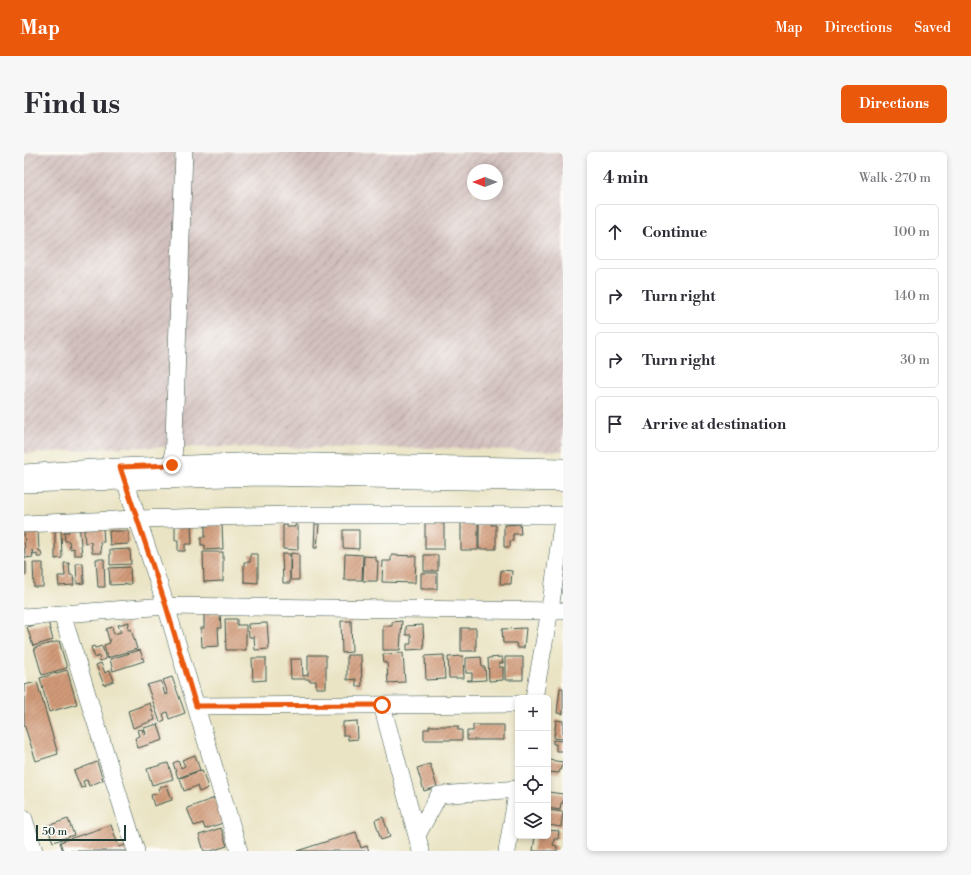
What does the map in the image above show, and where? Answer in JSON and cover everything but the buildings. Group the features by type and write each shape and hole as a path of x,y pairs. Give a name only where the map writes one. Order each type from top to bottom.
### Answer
{"street":[{"path":"172,465 184,152"},
{"path":"24,484 123,474 172,465 263,461 563,467"},
{"path":"24,473 563,483"},
{"path":"123,474 166,606 239,851"},
{"path":"24,524 284,515 563,516 556,610 535,695"},
{"path":"24,617 166,606 556,610"},
{"path":"62,614 136,851"},
{"path":"196,706 515,704"},
{"path":"382,705 421,851"},
{"path":"417,835 439,795 515,789"},
{"path":"507,851 516,803"},
{"path":"24,819 34,851"}],"shaded area":[{"path":"24,152 563,152 563,451 437,448 124,447 24,454"}],"route":[{"path":"172,465 120,467 166,606 196,706 382,705"}]}
